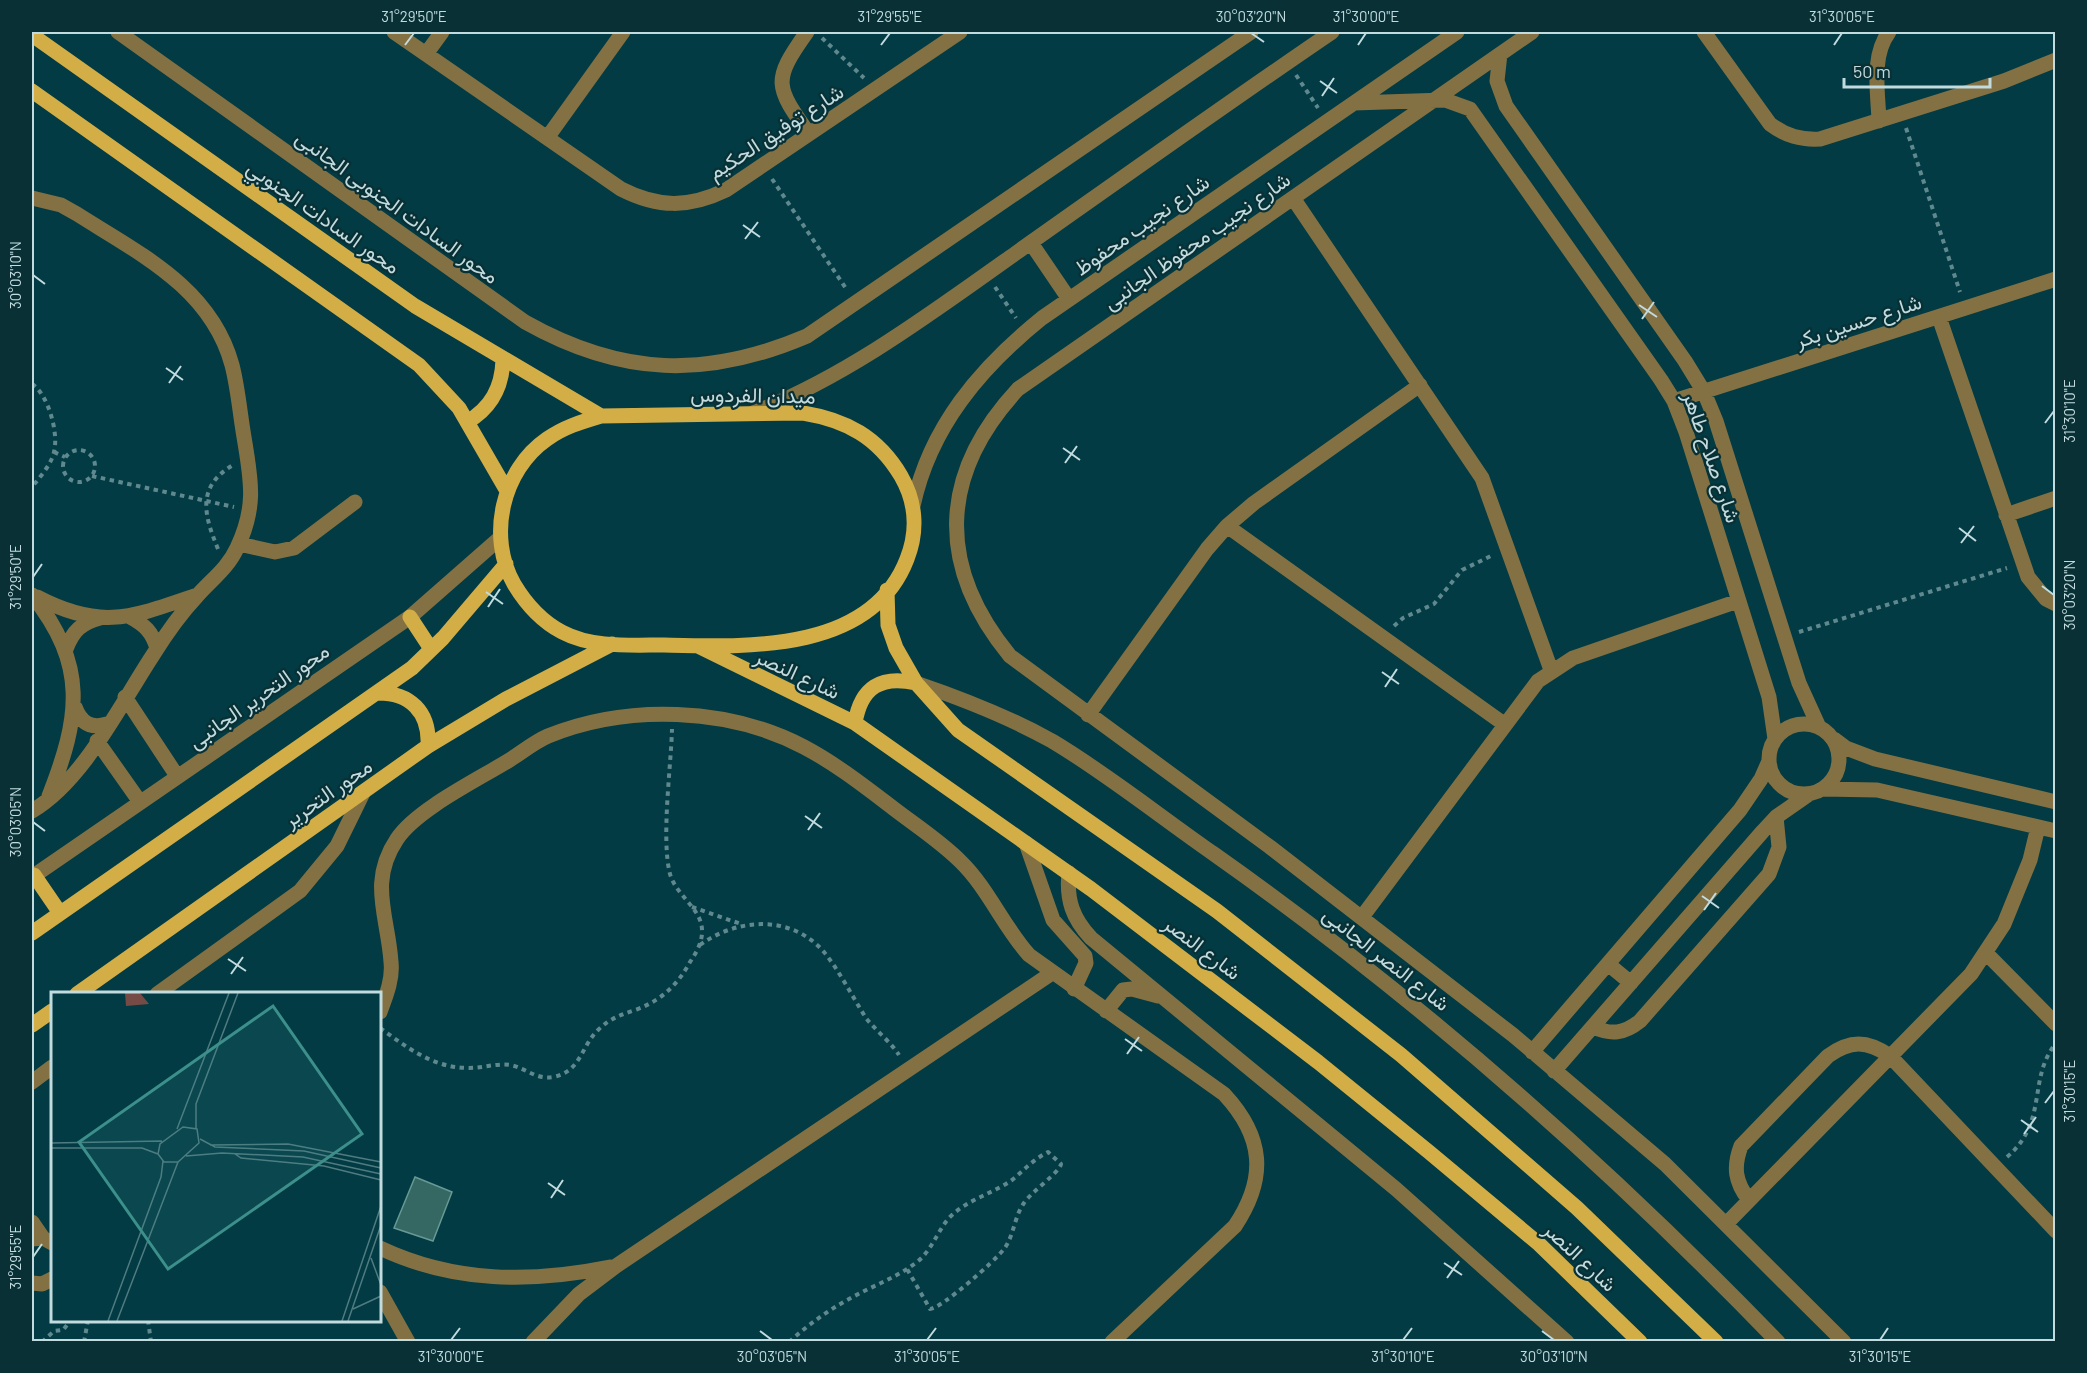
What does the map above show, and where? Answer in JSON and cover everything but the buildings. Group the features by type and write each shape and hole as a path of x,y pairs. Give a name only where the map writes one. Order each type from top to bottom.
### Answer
{"main road":[{"name":"محور السادات الجنوبي","path":"32,35 415,306 601,416"},
{"path":"32,90 419,365 445,391 467,422 507,491"},
{"path":"467,422 485,409 497,392 503,360"},
{"name":"ميدان الفردوس","path":"753,413 803,413 828,417 852,426 873,441 891,459 904,482 913,506 914,542 903,571 862,615 805,639 756,645 612,644 586,641 562,632 541,618 524,600 506,564 500,538 500,523 507,491 522,463 545,440 573,424 601,416 753,413"},
{"path":"32,933 412,668 506,564"},
{"name":"شارع النصر","path":"887,590 888,625 896,648 916,683 945,717 980,748 1123,843 1217,911 1401,1055 1577,1208 1716,1341"},
{"path":"410,617 431,649"},
{"name":"محور التحرير","path":"78,992 428,746 506,699 612,644"},
{"name":"شارع النصر","path":"698,646 855,723 1069,873 1318,1062 1429,1152 1539,1244 1640,1341"},
{"path":"855,723 858,706 867,692 882,682 899,679 916,683"},
{"path":"376,693 391,693 405,697 416,705 427,724 428,746"},
{"path":"33,876 60,913"},
{"path":"32,1025 51,1012"}],"street":[{"name":"محور السادات الجنوبى الجانبى","path":"118,32 525,322 552,338 602,356 643,365 675,367 709,365 776,350 807,336 856,304"},
{"name":"شارع توفيق الحكيم","path":"394,32 621,189 641,199 663,205 685,205 706,200 764,166 960,32"},
{"path":"426,54 442,32"},
{"path":"548,138 623,32"},
{"path":"807,32 784,66 781,79 788,104 809,134"},
{"path":"856,304 1251,32"},
{"path":"753,413 785,400 823,380 987,274 1287,63 1314,36 1332,32"},
{"name":"شارع نجيب محفوظ","path":"913,506 919,476 935,441 955,407 979,375 1025,331 1457,32"},
{"name":"شارع نجيب محفوظ الجانبى","path":"1532,32 1018,388 996,413 978,440 965,471 958,503 956,536 961,569 972,601 989,631 1010,656 1362,917 1532,1052 1665,1164 1844,1341"},
{"path":"1704,32 1761,114 1781,132 1800,139 1820,139 2004,81 2055,60"},
{"path":"1879,120 1878,63 1881,48 1889,32"},
{"name":"شارع صلاح طاهر","path":"1500,54 1497,81 1506,106 1685,361 1704,392 1716,421 1799,683 1819,727"},
{"name":"شارع صلاح طاهر","path":"1354,103 1432,101 1458,103 1479,119 1662,380 1674,401 1686,432 1772,711 1775,739"},
{"path":"32,198 61,205 78,214 179,280 199,300 215,324 232,366 253,490 239,543 225,567 197,595 157,648 70,779 47,802 32,811"},
{"path":"1293,198 1482,478 1551,670"},
{"path":"1031,243 1069,299"},
{"name":"شارع حسين بكر","path":"1674,401 2055,279"},
{"path":"1939,317 2022,564 2036,589 2055,604"},
{"path":"1088,715 1207,549 1227,526 1254,503 1420,385"},
{"path":"2006,515 2055,498"},
{"path":"239,543 275,552 294,548 355,502"},
{"path":"1227,526 1504,724"},
{"name":"محور التحرير الجانبى","path":"33,876 410,617 500,538"},
{"path":"32,595 66,610 103,618"},
{"path":"32,595 51,620 66,649 75,707 79,717 87,724 98,727 107,724"},
{"path":"66,649 72,633 86,622 103,618 130,617 197,595"},
{"path":"1362,917 1527,693 1551,670 1573,658 1738,601"},
{"path":"130,617 143,624 153,634 157,648"},
{"name":"شارع النصر الجانبى","path":"916,683 963,699 1053,742 1315,927 1401,992 1497,1074 1607,1175 1778,1341"},
{"path":"125,697 177,776"},
{"path":"47,802 68,749 75,707"},
{"path":"381,1009 388,989 392,963 381,906 381,882 392,848 413,820 546,737 599,721 631,716 673,714 719,719 761,729 802,746 840,768 959,860 980,883 1013,936 1029,955 1224,1094 1241,1112 1252,1134 1257,1158 1254,1190 1248,1206 1235,1226 1112,1341"},
{"path":"1532,1052 1740,810 1761,779 1775,739 1790,727 1799,724 1819,727 1846,748 1875,759 2055,802"},
{"path":"1554,1071 1776,817 1836,775 1840,757 1834,739"},
{"path":"97,741 140,802"},
{"path":"1769,761 1772,772 1786,789 1877,790 2055,831"},
{"path":"158,992 300,891 337,846 363,793"},
{"path":"1593,1027 1611,1033 1629,1029 1670,987 1769,874 1779,847 1776,817"},
{"path":"1726,1224 1971,974 2004,924 2018,892 2038,827"},
{"path":"1026,843 1053,920 1085,956 1086,963 1074,989"},
{"path":"1069,873 1069,902 1081,928 1396,1189 1567,1341"},
{"path":"1986,953 2055,1024"},
{"path":"1608,964 1631,983"},
{"path":"533,1341 579,1294 616,1266 1052,973"},
{"path":"1106,1011 1123,990 1163,998"},
{"path":"1749,1200 1740,1189 1736,1174 1736,1160 1742,1146 1828,1056 1842,1046 1859,1043 1876,1046 1890,1056 2055,1232"},
{"path":"32,1082 51,1068"},
{"path":"32,1222 42,1240"},
{"path":"381,1248 438,1269 482,1277 527,1279 572,1275 616,1266"},
{"path":"32,1283 42,1284 51,1280"},
{"path":"381,1294 408,1341"}],"path":[{"path":"815,32 876,89"},
{"path":"1287,63 1327,121"},
{"path":"1901,113 1966,308"},
{"path":"764,166 856,304"},
{"path":"987,274 1025,331"},
{"path":"32,384 44,395 50,408 55,436 54,452 48,466 32,487"},
{"path":"92,476 94,461 91,455 77,450 65,457 62,464 67,478 80,483 92,476 249,511"},
{"path":"54,452 65,457"},
{"path":"225,567 206,516 206,501 216,478 247,457"},
{"path":"1384,638 1403,618 1434,604 1462,570 1509,549"},
{"path":"1784,636 2022,564"},
{"path":"381,1028 422,1058 445,1065 469,1068 508,1065 534,1076 552,1077 569,1071 581,1059 588,1043 610,1020 662,998 679,981 699,945 702,932 700,918 675,888 667,856 673,714"},
{"path":"691,906 743,925"},
{"path":"699,945 715,934 743,925 771,924 790,929 822,950 868,1020 890,1041 908,1070"},
{"path":"1995,1168 2021,1143 2032,1124 2042,1066 2055,1043"},
{"path":"789,1341 811,1322 907,1269 930,1250 938,1232 965,1205 1011,1180 1048,1152 1061,1164 1060,1169 1035,1189 1023,1203 1004,1249 950,1300 936,1309 930,1309 907,1269"},
{"path":"42,1341 54,1331 63,1330 69,1322"},
{"path":"84,1341 88,1322"},
{"path":"148,1322 151,1341"}]}
